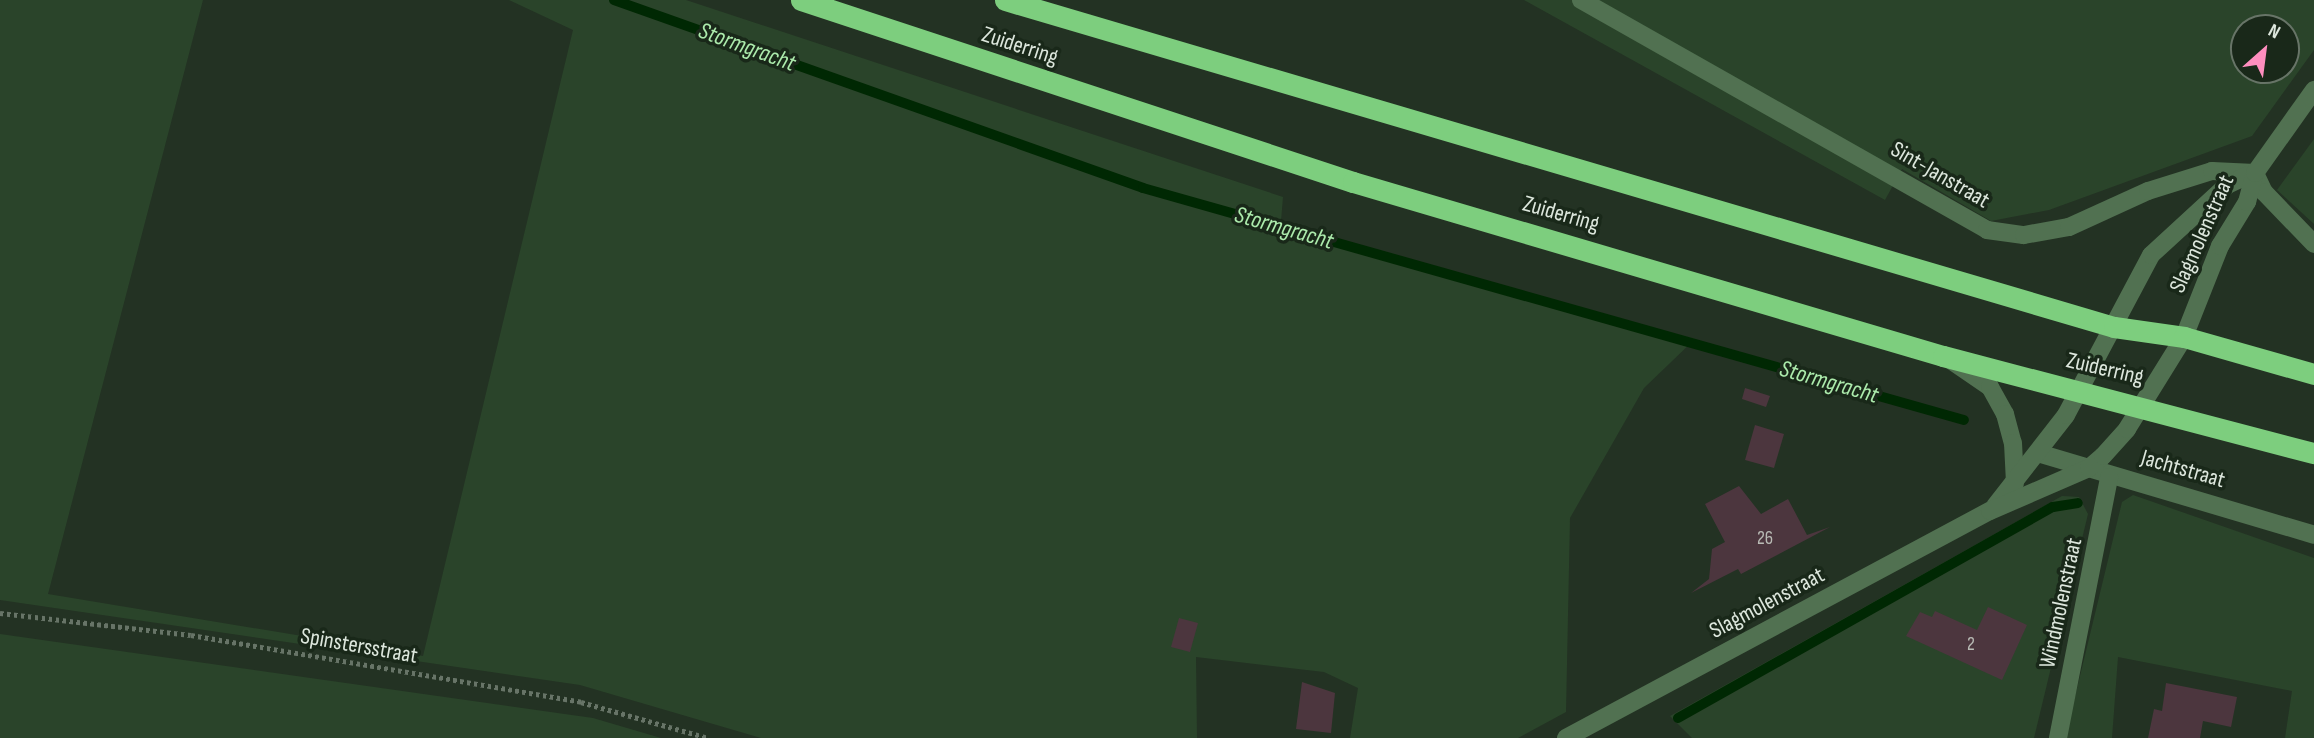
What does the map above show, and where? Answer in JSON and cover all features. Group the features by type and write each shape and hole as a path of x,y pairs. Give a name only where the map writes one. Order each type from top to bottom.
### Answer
{"highway":[{"name":"Zuiderring","path":"801,0 1353,182 1943,356 2143,405 2314,453"},
{"name":"Zuiderring","path":"1005,0 2114,327 2185,337 2314,374"}],"street":[{"name":"Sint-Janstraat","path":"1581,0 1987,230 2024,235 2069,227 2148,191 2212,171 2255,173"},
{"name":"Slagmolenstraat","path":"1566,738 1990,511 2089,468 2127,429 2185,337 2220,246 2248,202 2255,173 2314,90"},
{"path":"2255,173 2270,199 2314,244"},
{"name":"Slagmolenstraat","path":"1990,511 2038,453 2080,390 2114,327 2131,285 2151,254 2227,185 2255,173"},
{"path":"1943,356 1990,387 2005,414 2013,443 2015,483"},
{"name":"Jachtstraat","path":"2038,453 2089,468 2109,477 2130,477 2314,534"},
{"name":"Windmolenstraat","path":"2058,738 2109,477"}],"path":[{"name":"Spinstersstraat","path":"0,613 191,635 568,699 708,738"}],"green space":[{"path":"0,0 203,0 48,594 423,656 573,30 509,0 686,0 1283,197 1281,221 1474,280 1695,339 1644,388 1570,518 1566,712 1518,738 1350,738 1358,688 1324,672 1196,657 1197,738 761,738 580,685 0,600"},
{"path":"1524,0 2314,0 2314,50 2300,69 2300,14 2230,14 2230,84 2289,84 2252,136 2049,210 1991,221 1902,169 1885,200"},
{"path":"2314,139 2314,224 2277,190"},
{"path":"2133,495 2314,558 2314,738 2285,738 2292,691 2118,657 2112,738 2065,738 2122,502"},
{"path":"2062,496 2079,497 2088,514 2034,738 1692,738 1670,716"},
{"path":"0,634 593,718 661,738 0,738"}],"building":[{"path":"1745,388 1770,396 1766,407 1742,399"},
{"path":"1755,425 1784,434 1774,468 1745,460"},
{"path":"1739,486 1761,514 1788,499 1807,535 1830,527 1741,574 1738,569 1691,593 1709,579 1712,549 1725,542 1705,504"},
{"path":"1988,607 2027,625 2002,680 1906,636 1920,612 1932,617 1935,611 1977,630"},
{"path":"1179,618 1198,623 1190,652 1171,647"},
{"path":"1302,682 1335,693 1331,733 1296,729"},
{"path":"2166,683 2237,697 2231,727 2203,721 2200,738 2148,738 2154,709 2162,711"}],"waterway":[{"name":"Stormgracht","path":"614,0 1143,188 1964,420"},
{"path":"1678,718 2053,507 2078,503"}]}
